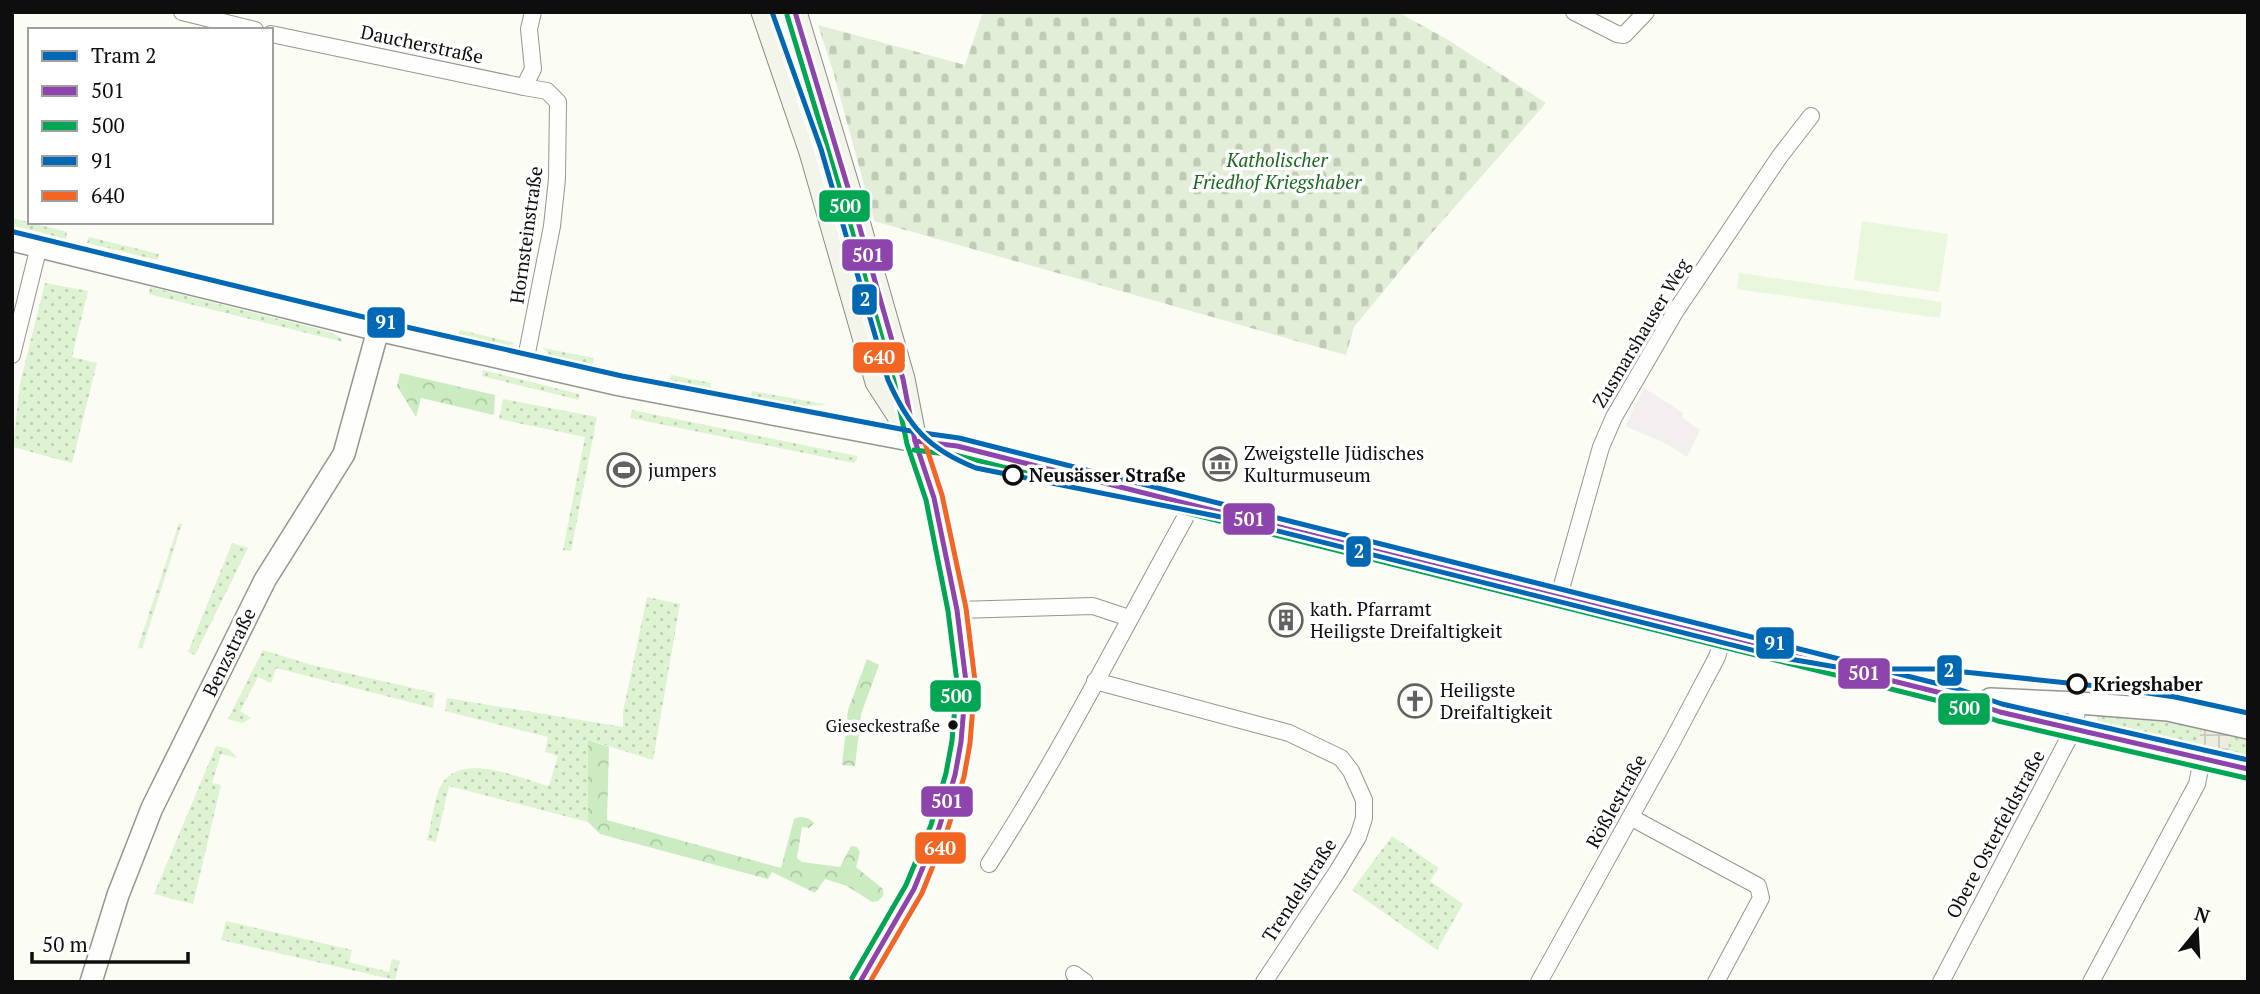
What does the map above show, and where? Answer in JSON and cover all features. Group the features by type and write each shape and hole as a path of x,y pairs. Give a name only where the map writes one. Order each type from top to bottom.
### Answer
{"main road":[{"path":"763,12 811,152 877,382 915,442"},
{"path":"794,12 837,148 903,379 915,442 934,498 957,610 966,682 955,775 939,828 914,889 860,982"}],"street":[{"path":"182,12 247,28"},
{"path":"524,87 533,69 529,29 533,12"},
{"path":"1574,12 1624,35 1646,12"},
{"name":"Daucherstraße","path":"273,34 524,87"},
{"name":"Hornsteinstraße","path":"524,87 547,91 558,102 557,179 552,226 525,363"},
{"name":"Zusmarshauser Weg","path":"1559,596 1601,447 1615,417 1675,312 1780,156 1811,116"},
{"path":"12,240 378,330 659,393 915,442 957,446 1723,637 1953,696 2000,712 2248,769"},
{"path":"12,355 38,246"},
{"name":"Benzstraße","path":"91,982 118,895 158,796 265,580 344,454 378,330"},
{"path":"989,864 1013,828 1095,681 1185,518 1189,504"},
{"path":"957,610 1093,606 1129,618"},
{"name":"Rößlestraße","path":"1539,982 1632,818 1717,657 1723,637"},
{"name":"Trendelstraße","path":"1095,681 1289,733 1321,746 1341,758 1351,771 1364,800 1364,818 1358,837 1338,872 1264,982"},
{"path":"1953,696 2168,710 2248,729"},
{"name":"Obere Osterfeldstraße","path":"1941,982 2073,730 2079,703"},
{"path":"2091,982 2197,784 2202,760"},
{"path":"1632,818 1758,886 1761,898 1716,982"}],"shaded area":[{"path":"1644,388 1683,413 1682,418 1700,430 1687,457 1667,444 1625,426"},
{"path":"2202,727 2231,735 2229,750 2235,756 2197,747"}],"green space":[{"name":"Katholischer Friedhof Kriegshaber","path":"983,12 1398,12 1448,40 1546,103 1430,235 1354,327 1346,355 874,221 818,25 965,65"},
{"path":"12,218 67,232 66,239 12,225"},
{"path":"1862,221 1948,234 1939,292 1854,280"},
{"path":"89,237 159,254 157,260 87,243"},
{"path":"1739,273 1942,302 1940,318 1737,289"},
{"path":"45,283 88,291 72,357 97,363 72,463 13,447 20,383"},
{"path":"150,287 327,331 340,337 343,342 149,294"},
{"path":"460,330 515,343 507,347 459,337"},
{"path":"543,348 594,358 593,365 552,357"},
{"path":"483,370 579,394 579,400 482,376"},
{"path":"400,373 495,395 494,415 421,398 416,417 397,386"},
{"path":"671,375 711,383 710,390 669,382"},
{"path":"752,391 827,405 800,406 750,398"},
{"path":"503,399 597,417 571,551 563,550 585,437 499,419"},
{"path":"632,410 857,456 857,460 854,463 630,418"},
{"path":"179,523 182,524 142,649 138,647"},
{"path":"232,543 248,548 195,655 188,652"},
{"path":"647,597 680,604 653,760 589,740 588,822 449,786 436,842 427,840 438,792 446,778 458,771 472,768 488,769 549,786 558,756 545,752 548,737 445,711 447,698 623,727 623,712"},
{"path":"263,650 312,665 435,693 433,708 276,668 271,683 258,677 240,711 251,718 242,723 228,719"},
{"path":"867,659 879,665 861,714 855,766 842,765 848,710"},
{"path":"2114,710 2202,727 2197,747 2097,722 2097,715"},
{"path":"2248,734 2248,759 2235,756 2229,750 2231,735"},
{"path":"588,740 609,747 607,820 781,868 794,819 805,817 814,823 809,828 802,827 797,858 802,862 840,867 851,846 857,847 860,852 856,867 883,889 883,896 872,902 847,886 825,879 815,893 772,872 768,879 600,834 588,822"},
{"path":"216,746 229,749 237,758 221,754 212,783 221,785 193,904 154,894"},
{"path":"1392,836 1439,868 1430,881 1463,904 1437,950 1352,890"},
{"path":"226,921 352,950 349,962 389,972 392,959 400,961 395,980 221,940"}],"tram line":[{"name":"2","path":"772,12 821,149 888,380 912,423 933,444 959,461 976,468 1226,518 1784,658 1848,669 1936,669 2106,687 2175,697 2248,713"}],"transit line":[{"name":"640","path":"772,12 819,150 885,378 923,437 942,495 966,608 975,681 964,777 947,831 922,893 870,982"},
{"name":"501","path":"795,12 855,211 903,379 915,441 934,498 957,610 966,682 955,775 939,828 914,889 860,982"},
{"name":"500","path":"787,15 847,213 894,381 907,444 926,500 948,611 957,682 952,741 931,825 906,885 852,978"},
{"name":"91","path":"14,232 380,321 622,376 959,438 1955,688 2002,704 2248,760"},
{"name":"501","path":"915,441 957,446 1953,696 2000,712 2248,769"},
{"name":"500","path":"914,450 955,455 1951,704 1998,721 2246,778"}],"place":[{"name":"Zweigstelle Jüdisches Kulturmuseum","path":"1220,464"},
{"name":"jumpers","path":"624,470"},
{"name":"Neusässer Straße","path":"1013,475"},
{"name":"kath. Pfarramt Heiligste Dreifaltigkeit","path":"1286,620"},
{"name":"Kriegshaber","path":"2077,684"},
{"name":"Heiligste Dreifaltigkeit","path":"1415,701"},
{"name":"Gieseckestraße","path":"953,725"}]}
